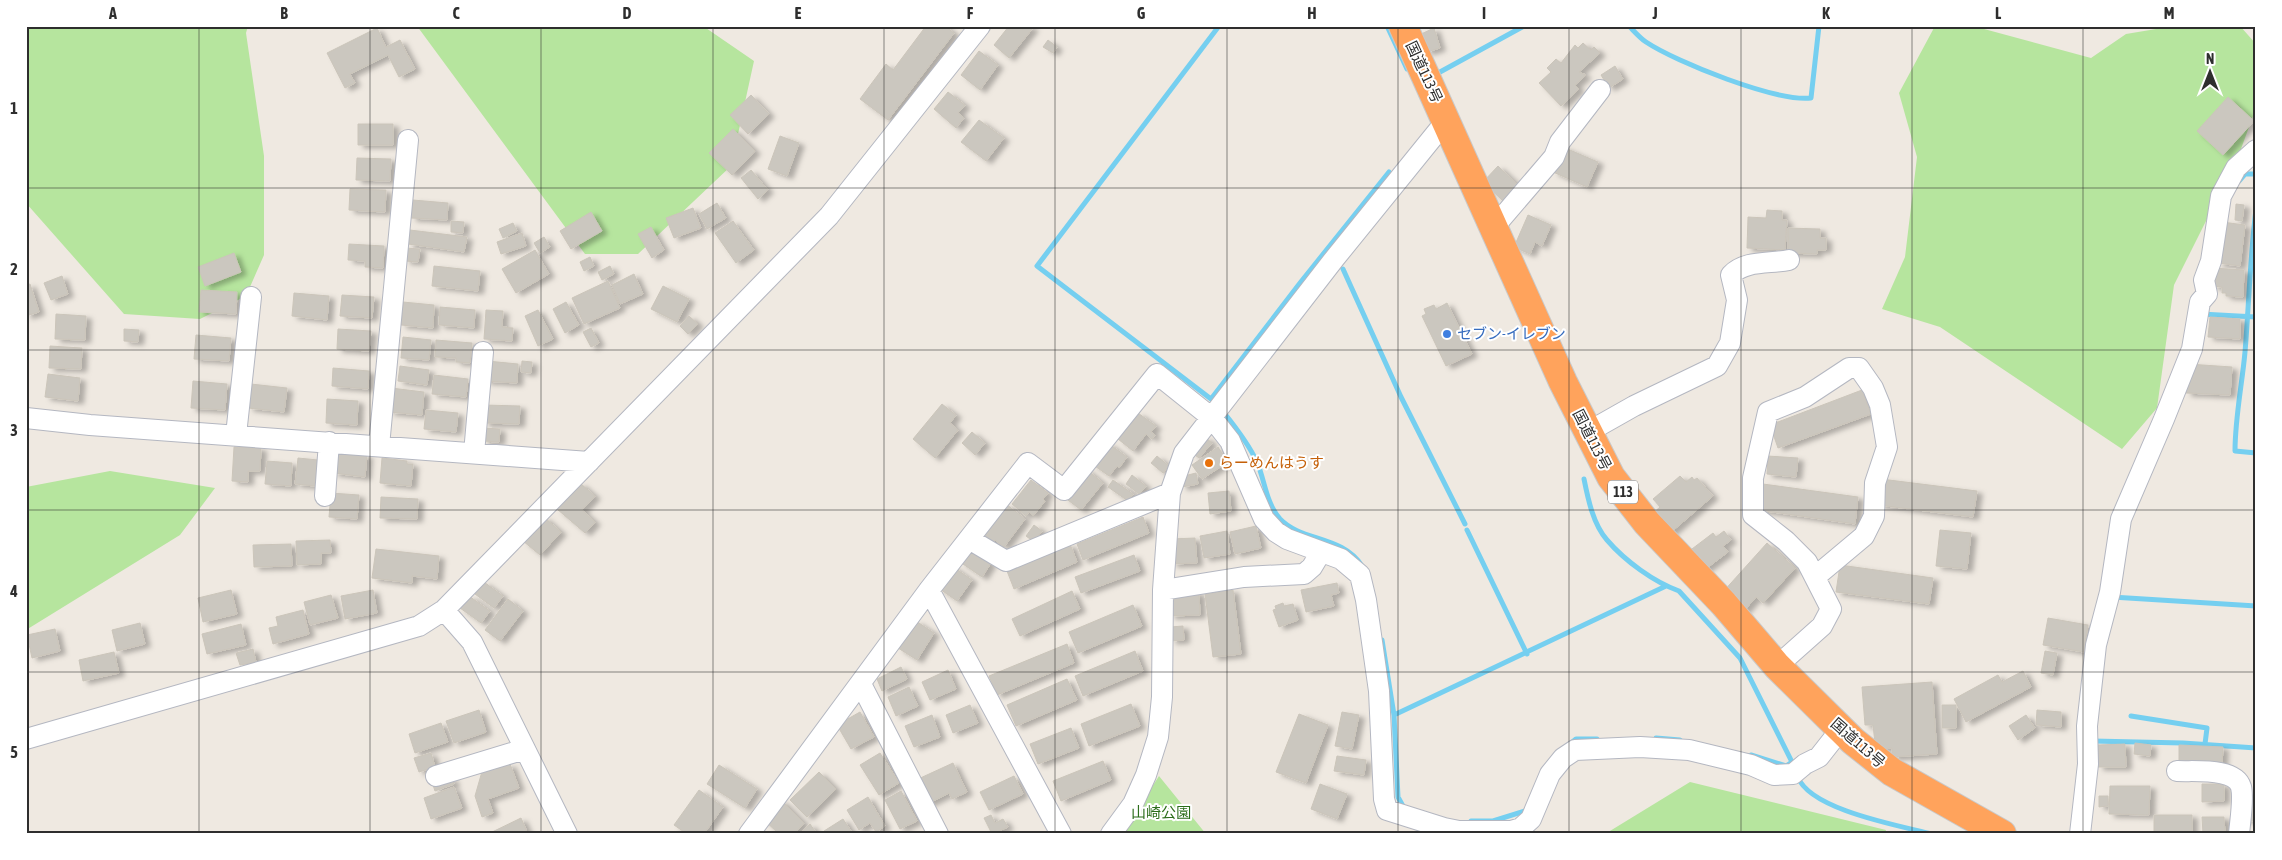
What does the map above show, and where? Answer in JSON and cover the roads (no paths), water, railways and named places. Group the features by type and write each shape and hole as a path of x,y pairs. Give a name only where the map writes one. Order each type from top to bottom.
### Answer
{"highway":[{"name":"国道113号","path":"1403,26 1532,315 1611,477 1647,523 1724,604 1777,666 1841,729 1892,772 2002,834"}],"street":[{"path":"26,739 419,626 444,610 829,216 980,26"},
{"path":"1494,227 1554,157 1560,142 1600,90"},
{"path":"1111,834 1133,804 1146,775 1158,737 1162,696 1163,590 1170,494 1184,453 1335,258 1446,121"},
{"path":"379,446 408,140"},
{"path":"2080,834 2088,764 2087,726 2096,645 2110,592 2121,519 2164,420 2192,349 2200,302 2207,294 2204,280 2210,261 2221,196 2236,168 2256,150"},
{"path":"1588,432 1634,406 1717,366 1730,343 1737,300 1731,276 1737,269 1754,264 1789,260"},
{"path":"236,435 251,297"},
{"path":"474,453 483,352"},
{"path":"1777,666 1822,626 1831,609 1807,562 1753,515 1753,478 1768,412 1806,397 1849,368 1859,368 1873,388 1880,405 1887,448 1875,483 1874,516 1864,536 1815,577"},
{"path":"751,833 929,590 1028,463 1064,490 1158,374 1212,418 1230,441 1264,519 1276,532 1287,539 1341,559 1360,575 1366,600 1379,691 1384,799 1387,810 1458,831 1511,831 1521,828 1531,819 1550,774 1563,758 1576,750 1640,746 1689,750 1751,766 1774,775 1793,774 1805,764 1819,757 1841,729"},
{"path":"26,418 90,425 588,462"},
{"path":"325,496 330,442"},
{"path":"969,539 1006,561 1170,494"},
{"path":"1163,590 1244,577 1304,574 1312,567 1321,552"},
{"path":"929,590 1061,834"},
{"path":"444,610 472,642 567,834"},
{"path":"862,684 938,834"},
{"path":"436,776 525,749"},
{"path":"2177,771 2229,774 2238,780 2242,788 2239,834"}],"waterway":[{"path":"1219,26 1037,266 1211,399 1300,283 1389,172"},
{"path":"1387,26 1407,69"},
{"path":"1440,72 1524,26"},
{"path":"1629,26 1646,42 1702,70 1751,87 1795,98 1811,98 1819,26"},
{"path":"2239,181 2245,174 2256,174"},
{"path":"2256,209 2245,352 2235,439 2235,451 2256,453"},
{"path":"1343,269 1401,397 1465,524"},
{"path":"2201,314 2256,317"},
{"path":"1225,414 1243,437 1254,456 1269,499 1280,519 1299,532 1344,549 1354,556 1362,566"},
{"path":"1584,479 1589,503 1598,527 1607,540 1622,556 1640,570 1679,591 1740,658 1793,764"},
{"path":"1467,530 1527,654"},
{"path":"1394,715 1666,586"},
{"path":"2112,597 2256,606"},
{"path":"1382,640 1394,715 1398,797 1404,808"},
{"path":"2131,716 2207,728 2205,744"},
{"path":"1656,738 1680,740"},
{"path":"1570,744 1576,739 1597,739"},
{"path":"2093,741 2183,743 2256,748"},
{"path":"1751,755 1786,766 1792,762"},
{"path":"1798,777 1806,789 1820,799 1837,807 1879,821 1932,834"},
{"path":"1471,821 1493,821 1528,810"}],"place":[{"name":"セブン-イレブン","path":"1447,334"},
{"name":"らーめんはうす","path":"1209,463"}],"park label":[{"name":"山崎公園","path":"1161,813"}]}
